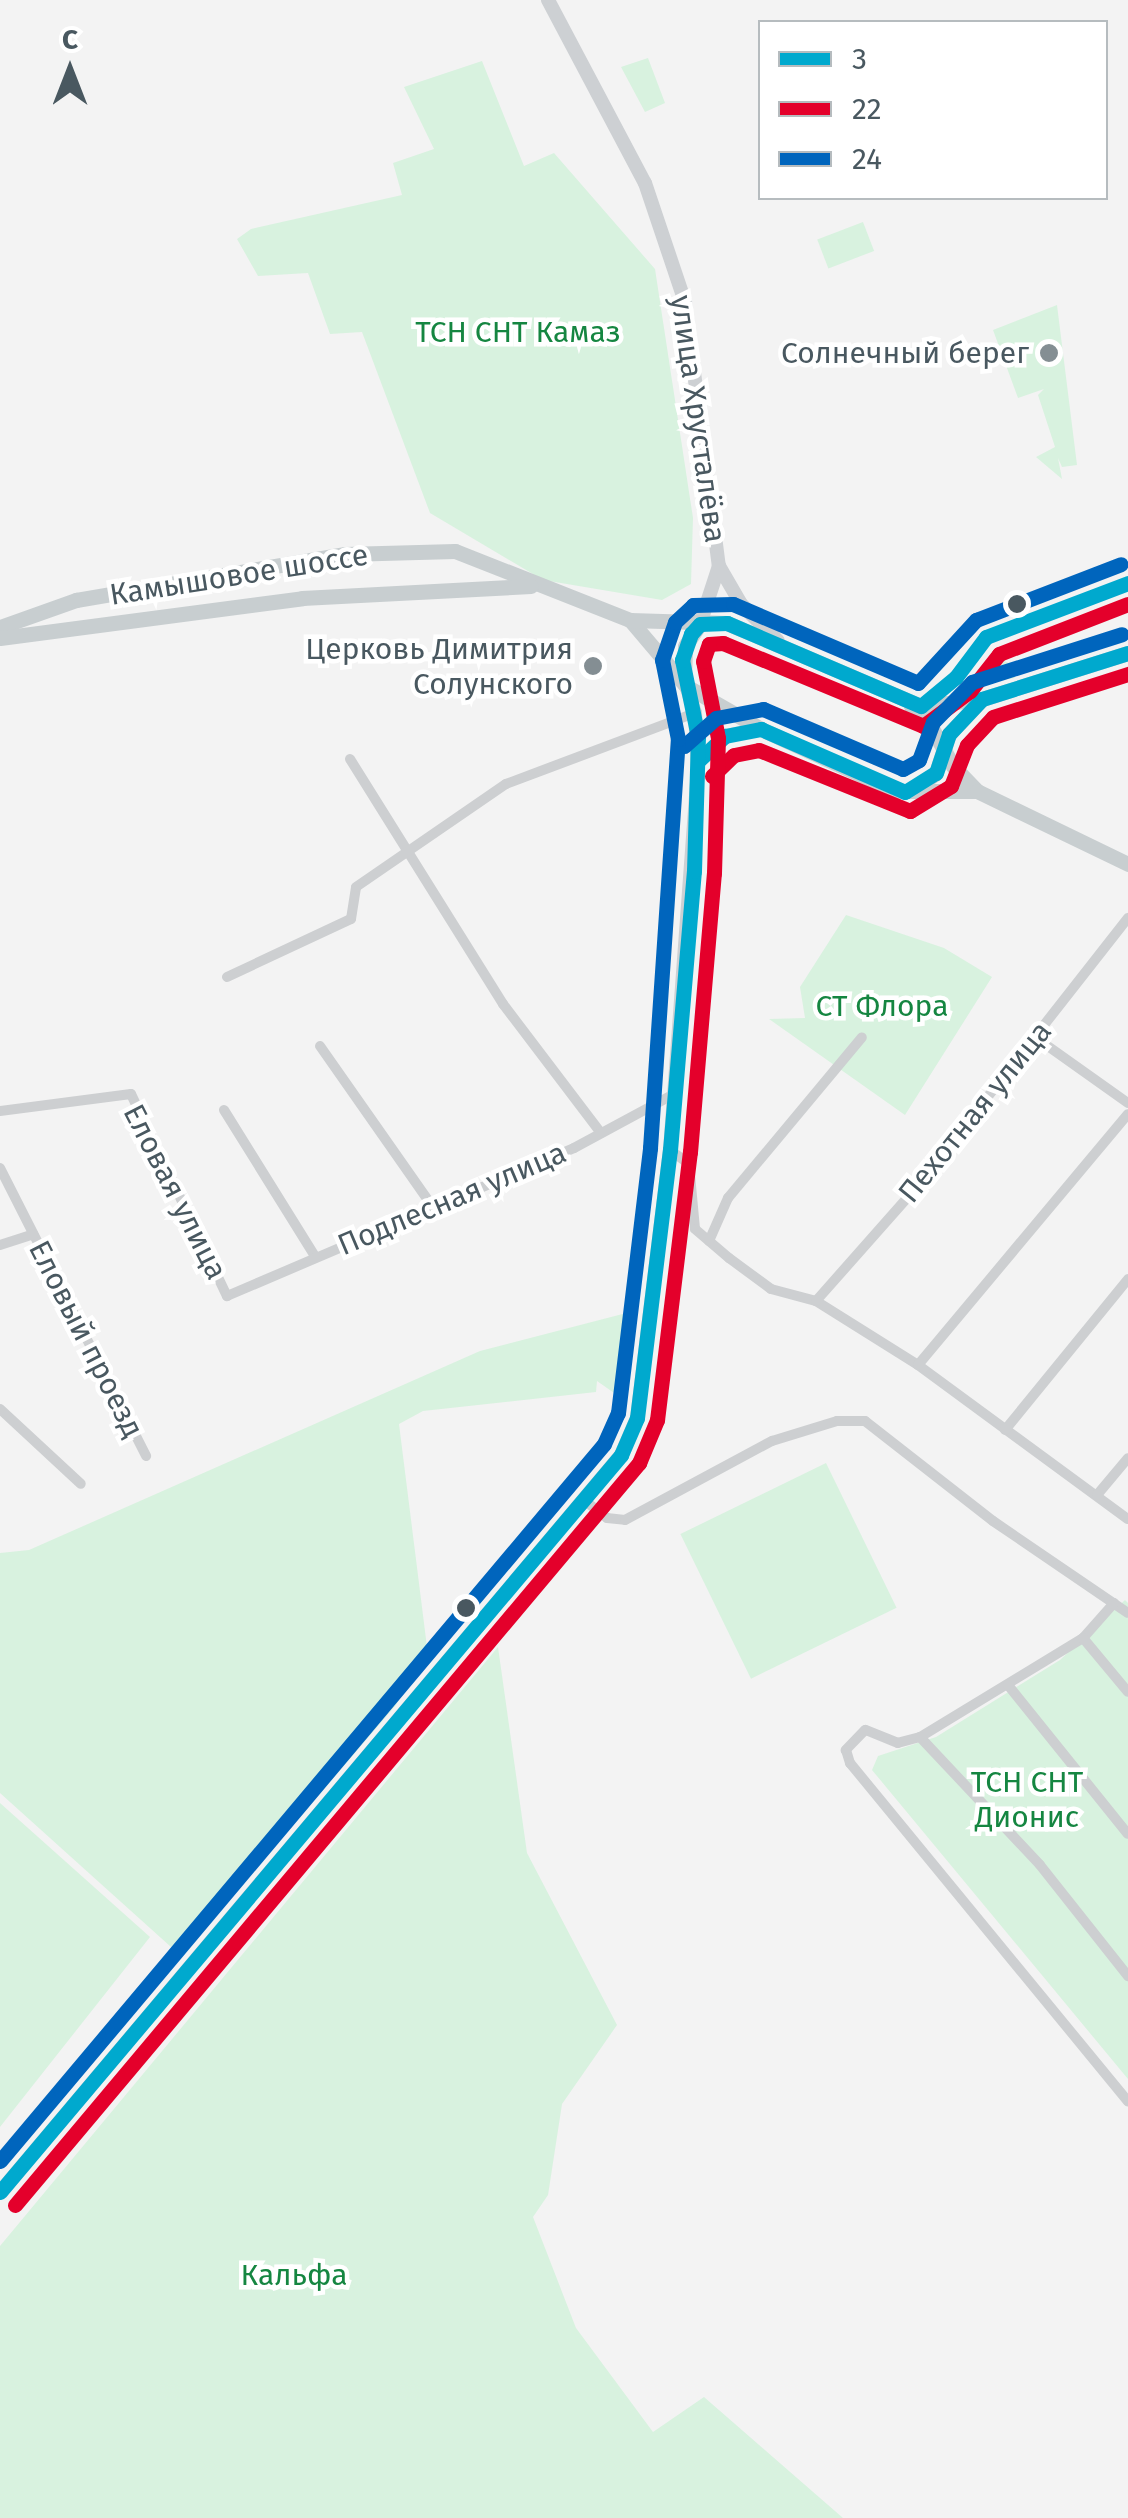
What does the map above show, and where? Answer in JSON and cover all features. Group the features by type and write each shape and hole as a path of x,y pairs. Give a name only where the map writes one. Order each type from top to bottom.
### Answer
{"main road":[{"name":"улица Хрусталёва","path":"548,0 624,138 671,253 692,332 719,566 700,624"},
{"name":"Камышовое шоссе","path":"0,627 76,600 345,554 455,551 478,555 535,586 630,620 727,624 778,640 908,704"},
{"path":"719,566 741,604 778,640"},
{"name":"Камышовое шоссе","path":"0,638 286,600 462,585 535,586"},
{"path":"630,620 686,686 761,729 905,792 978,791"},
{"path":"0,2192 584,1500 620,1455 637,1418 670,1150 698,761 695,713 686,686 685,646 700,624"},
{"path":"908,704 982,699 1128,653"},
{"path":"905,792 936,773 942,747 982,699"},
{"path":"908,704 924,714 942,747 978,791 1128,864"},
{"path":"698,761 724,736 761,729"}],"street":[{"path":"228,977 351,919 356,886 506,784 695,713"},
{"path":"350,759 503,1004 601,1134"},
{"name":"Пехотная улица","path":"816,1301 1035,1037 1128,918"},
{"path":"709,1241 728,1198 862,1037"},
{"path":"1035,1037 1128,1103"},
{"path":"320,1046 432,1206"},
{"name":"Еловая улица","path":"0,1111 131,1094 227,1296"},
{"name":"Подлесная улица","path":"227,1296 601,1134 674,1094"},
{"path":"224,1110 315,1256"},
{"path":"918,1364 1128,1114"},
{"path":"670,1150 689,1164 688,1205 695,1229 709,1241 771,1289 816,1301 918,1364 1128,1519"},
{"name":"Еловый проезд","path":"0,1168 146,1456"},
{"path":"0,1246 33,1234"},
{"path":"1004,1430 1128,1279"},
{"path":"0,1409 81,1484"},
{"path":"584,1500 607,1518 625,1520 772,1440 837,1421 865,1421 993,1521 1128,1613"},
{"path":"1097,1494 1128,1458"},
{"path":"1114,1604 1083,1638 920,1737 898,1742 865,1730 852,1737 847,1757 1128,2102"},
{"path":"1083,1638 1128,1692"},
{"path":"1008,1685 1128,1834"},
{"path":"920,1737 1000,1818 1128,1976"}],"green space":[{"path":"648,58 665,103 645,112 621,67"},
{"name":"ТСН СНТ Камаз","path":"482,61 524,166 554,153 655,269 693,518 691,584 662,600 543,580 430,513 362,332 330,334 308,273 258,276 237,239 251,229 402,195 393,163 434,149 404,87"},
{"path":"863,222 874,251 828,269 817,240"},
{"path":"1057,305 1077,465 1062,467 1058,458 1062,479 1036,457 1055,447 1038,395 1044,389 1018,398 993,330"},
{"path":"999,659 1009,663 1015,678 985,683 977,670"},
{"name":"СТ Флора","path":"846,915 944,948 992,977 905,1115 769,1019 805,1018 800,987"},
{"path":"638,1310 617,1395 597,1381 596,1392 423,1411 399,1424 427,1647 396,1705 181,1956 0,1793 0,1553 29,1550 480,1351"},
{"path":"826,1463 897,1608 751,1679 680,1534"},
{"name":"ТСН СНТ Дионис","path":"1125,1600 1128,2079 872,1770 878,1756 936,1737 1060,1660"},
{"name":"Кальфа","path":"498,1647 527,1853 617,2025 562,2104 548,2195 533,2217 576,2328 653,2432 704,2397 843,2518 0,2518 0,2246"},
{"path":"0,1803 150,1937 0,2127"}],"transit line":[{"name":"24","path":"0,2161 604,1444 618,1413 650,1148 678,739 662,660 675,622 693,605 733,604 918,683 976,620 1121,564"},
{"name":"3","path":"0,2192 621,1455 637,1418 670,1150 694,871 698,737 682,660 691,634 700,624 727,623 921,706 956,677 986,637 1128,583"},
{"name":"22","path":"15,2205 639,1463 657,1420 690,1152 714,873 718,738 703,661 709,644 723,643 923,726 970,691 999,654 1128,604"},
{"name":"24","path":"684,746 716,718 763,709 903,769 919,760 933,722 972,682 1122,634"},
{"name":"3","path":"698,761 725,736 761,729 905,792 936,773 949,734 982,699 1128,653"},
{"name":"22","path":"712,776 734,755 759,750 910,811 951,786 967,745 993,717 1128,674"}],"place":[{"name":"Солнечный берег","path":"1049,353"},
{"name":"Церковь Димитрия Солунского","path":"593,666"}]}
